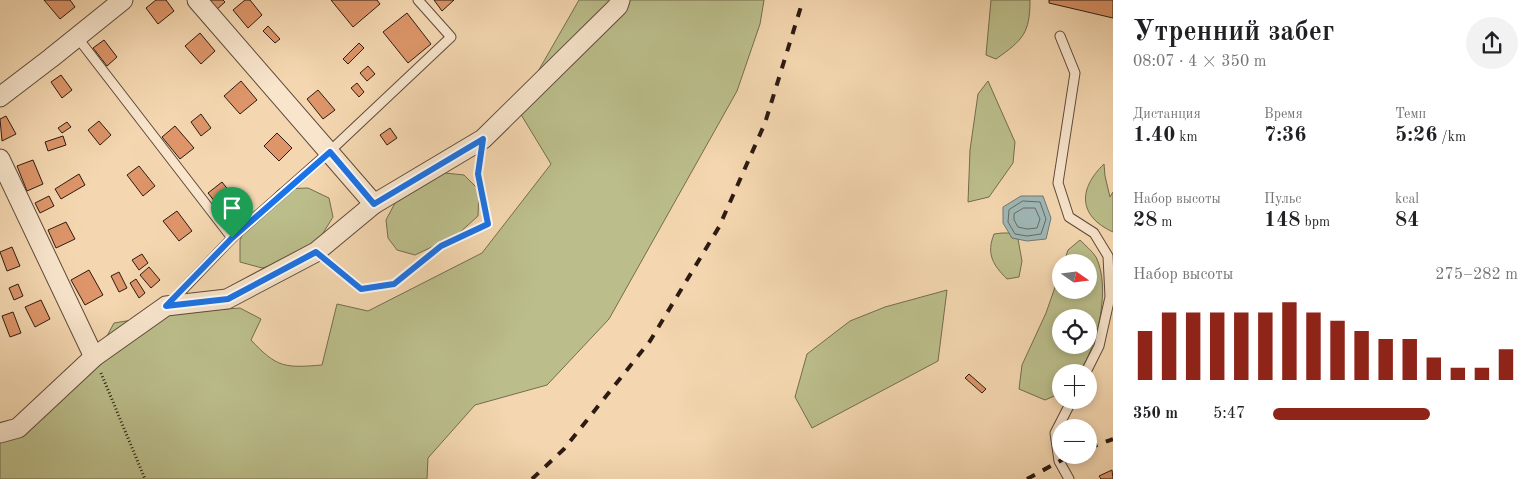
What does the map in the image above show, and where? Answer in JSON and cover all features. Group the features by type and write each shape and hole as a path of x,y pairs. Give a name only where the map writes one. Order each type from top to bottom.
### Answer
{"street":[{"path":"0,97 123,0"},
{"path":"197,0 374,204"},
{"path":"0,434 18,428 94,357 166,306 228,299 316,252 374,204 483,139 618,6 620,0"},
{"path":"0,159 94,357"}],"lane":[{"path":"166,306 232,238 330,152 451,37 418,0"},
{"path":"1060,36 1075,73 1058,183 1068,217 1094,233 1108,256 1110,297 1099,346 1090,364"},
{"path":"77,38 232,238"},
{"path":"1067,409 1055,433 1059,461 1069,479"}],"path":[{"path":"316,252 361,289 394,284 441,246 488,224 478,174 483,139"},
{"path":"94,357 145,479"}],"green space":[{"path":"579,0 764,0 760,24 737,91 609,319 547,385 475,405 428,458 427,479 0,479 0,440 86,375 114,323 175,313 240,308 261,319 251,340 275,361 290,366 322,365 337,304 368,311 482,253 551,164 517,108"},
{"path":"991,0 1030,0 1030,11 1023,35 1019,41 996,59 986,55"},
{"path":"988,81 1015,142 1013,163 989,197 968,202 970,150 978,94"},
{"path":"1104,164 1110,197 1113,192 1113,232 1101,226 1093,218 1088,210 1086,201 1086,192 1090,183 1095,173"},
{"path":"445,173 464,175 479,190 478,216 457,235 415,255 397,250 388,238 386,220 395,203"},
{"path":"308,188 329,198 333,217 320,238 288,262 262,268 240,262 240,240 248,223 279,189"},
{"path":"1009,233 1012,238 1018,239 1022,261 1019,277 1007,279 992,259 991,248 994,234"},
{"path":"1080,240 1093,254 1067,254 1068,250"},
{"path":"1098,263 1102,284 1102,300 1097,332 1097,309 1052,309 1052,354 1089,354 1084,364 1052,364 1052,397 1045,400 1019,389 1022,365 1052,296 1052,299 1098,299"},
{"path":"947,290 938,361 812,428 795,397 807,354 850,321 885,307"}],"water":[{"path":"1021,196 1043,196 1051,218 1046,239 1027,241 1012,238 1003,223 1003,207"}],"building":[{"path":"44,0 70,0 75,7 60,19"},
{"path":"156,0 166,0 174,11 158,24 146,8"},
{"path":"205,0 223,0 225,2 215,11"},
{"path":"245,0 250,0 262,15 248,28 233,10"},
{"path":"331,0 377,0 380,4 353,27"},
{"path":"434,0 454,0 442,11"},
{"path":"1049,0 1113,0 1113,18 1049,3"},
{"path":"407,13 431,44 408,63 383,32"},
{"path":"268,26 280,39 275,43 263,31"},
{"path":"200,33 215,51 201,64 185,46"},
{"path":"104,40 117,57 107,66 93,48"},
{"path":"359,43 364,48 348,64 343,59"},
{"path":"368,66 375,74 367,81 360,73"},
{"path":"61,75 72,90 62,98 51,82"},
{"path":"241,81 257,100 240,114 224,96"},
{"path":"357,83 364,92 359,97 351,88"},
{"path":"318,90 335,110 323,119 307,99"},
{"path":"201,114 211,128 201,136 191,122"},
{"path":"6,116 16,134 2,141 0,119"},
{"path":"99,121 111,135 100,145 88,130"},
{"path":"67,122 71,127 62,133 58,128"},
{"path":"175,126 194,148 180,159 162,137"},
{"path":"390,128 397,138 387,145 380,135"},
{"path":"277,133 292,148 279,161 264,146"},
{"path":"63,136 66,145 48,151 45,142"},
{"path":"33,160 43,184 27,191 17,166"},
{"path":"139,166 155,186 143,196 127,175"},
{"path":"79,174 85,185 61,199 55,189"},
{"path":"222,182 233,196 219,207 208,193"},
{"path":"49,196 54,206 40,213 35,203"},
{"path":"177,211 192,231 179,241 163,221"},
{"path":"66,222 75,239 56,248 48,230"},
{"path":"12,247 20,266 7,271 0,252"},
{"path":"142,254 148,263 139,270 132,260"},
{"path":"149,267 160,280 151,288 140,275"},
{"path":"89,270 103,295 85,305 71,280"},
{"path":"119,272 127,288 119,292 111,276"},
{"path":"136,279 145,293 139,298 130,283"},
{"path":"18,284 23,296 14,300 9,288"},
{"path":"41,300 50,319 35,327 25,307"},
{"path":"13,312 21,333 10,337 2,316"},
{"path":"969,374 986,389 982,393 965,378"},
{"path":"1112,470 1113,479 1101,479 1099,476"}],"railway":[{"path":"532,479 564,449 650,341 719,227 765,123 803,0"},
{"path":"1097,445 1113,439"},
{"path":"1027,479 1054,464"}],"route":[{"path":"483,139 478,174 488,224 441,246 394,284 361,289 316,252 228,299 166,306 232,238 330,152 374,204 483,139"}]}
